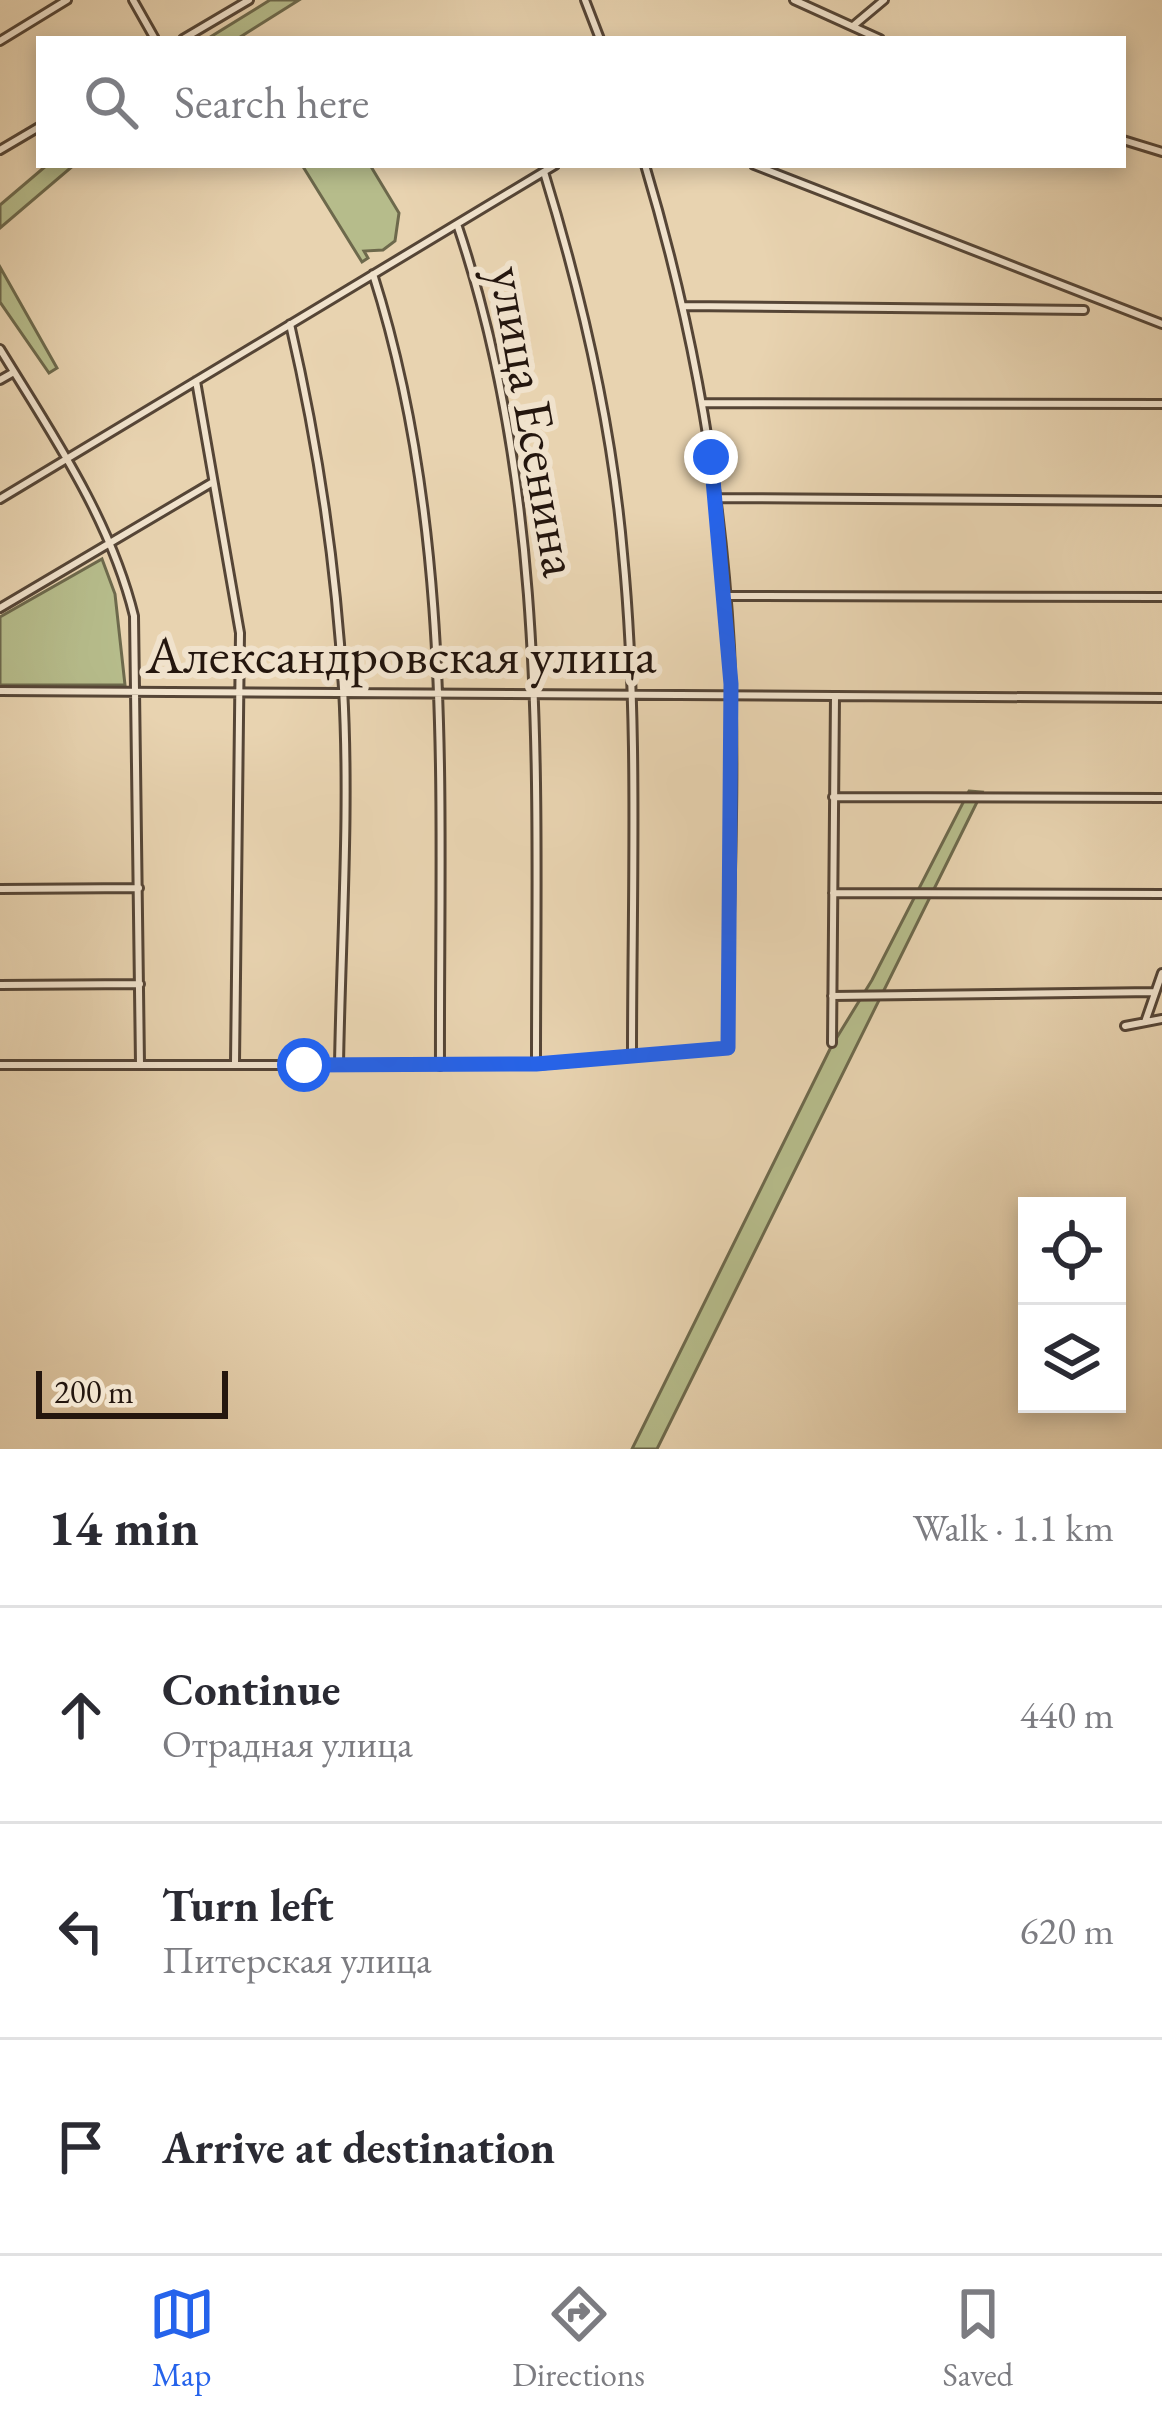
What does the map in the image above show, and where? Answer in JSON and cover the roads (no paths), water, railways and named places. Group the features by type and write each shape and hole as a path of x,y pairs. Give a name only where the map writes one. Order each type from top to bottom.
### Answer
{"street":[{"path":"0,41 68,0"},
{"path":"133,0 153,36"},
{"path":"188,36 249,0"},
{"path":"585,0 599,36"},
{"path":"794,0 874,36"},
{"path":"853,26 884,0"},
{"path":"0,151 36,129"},
{"path":"1126,141 1162,152"},
{"path":"0,499 550,168"},
{"path":"0,1065 536,1064 728,1048 731,695 726,596 703,404 645,168"},
{"path":"762,168 1162,324"},
{"path":"544,172 592,352 624,555 632,695 632,1055"},
{"name":"улица Есенина","path":"457,224 486,323 521,502 536,694 536,1064"},
{"path":"373,274 415,448 433,565 439,694 440,1066"},
{"path":"682,306 1084,310"},
{"path":"290,324 315,434 335,574 344,693 339,1065"},
{"path":"0,349 110,542 134,616 140,1064"},
{"path":"0,380 14,372"},
{"path":"196,381 234,587 242,692 235,1065"},
{"path":"703,404 1162,404"},
{"path":"0,608 213,482"},
{"path":"716,497 1162,501"},
{"path":"726,596 1162,597"},
{"name":"Александровская улица","path":"0,691 1162,698"},
{"path":"832,1043 836,696"},
{"path":"833,797 1162,798"},
{"path":"0,889 139,888"},
{"path":"832,893 1162,894"},
{"path":"1145,1022 1162,973"},
{"path":"0,985 140,984"},
{"path":"832,996 1155,992"},
{"path":"1125,1026 1162,1019"}]}
